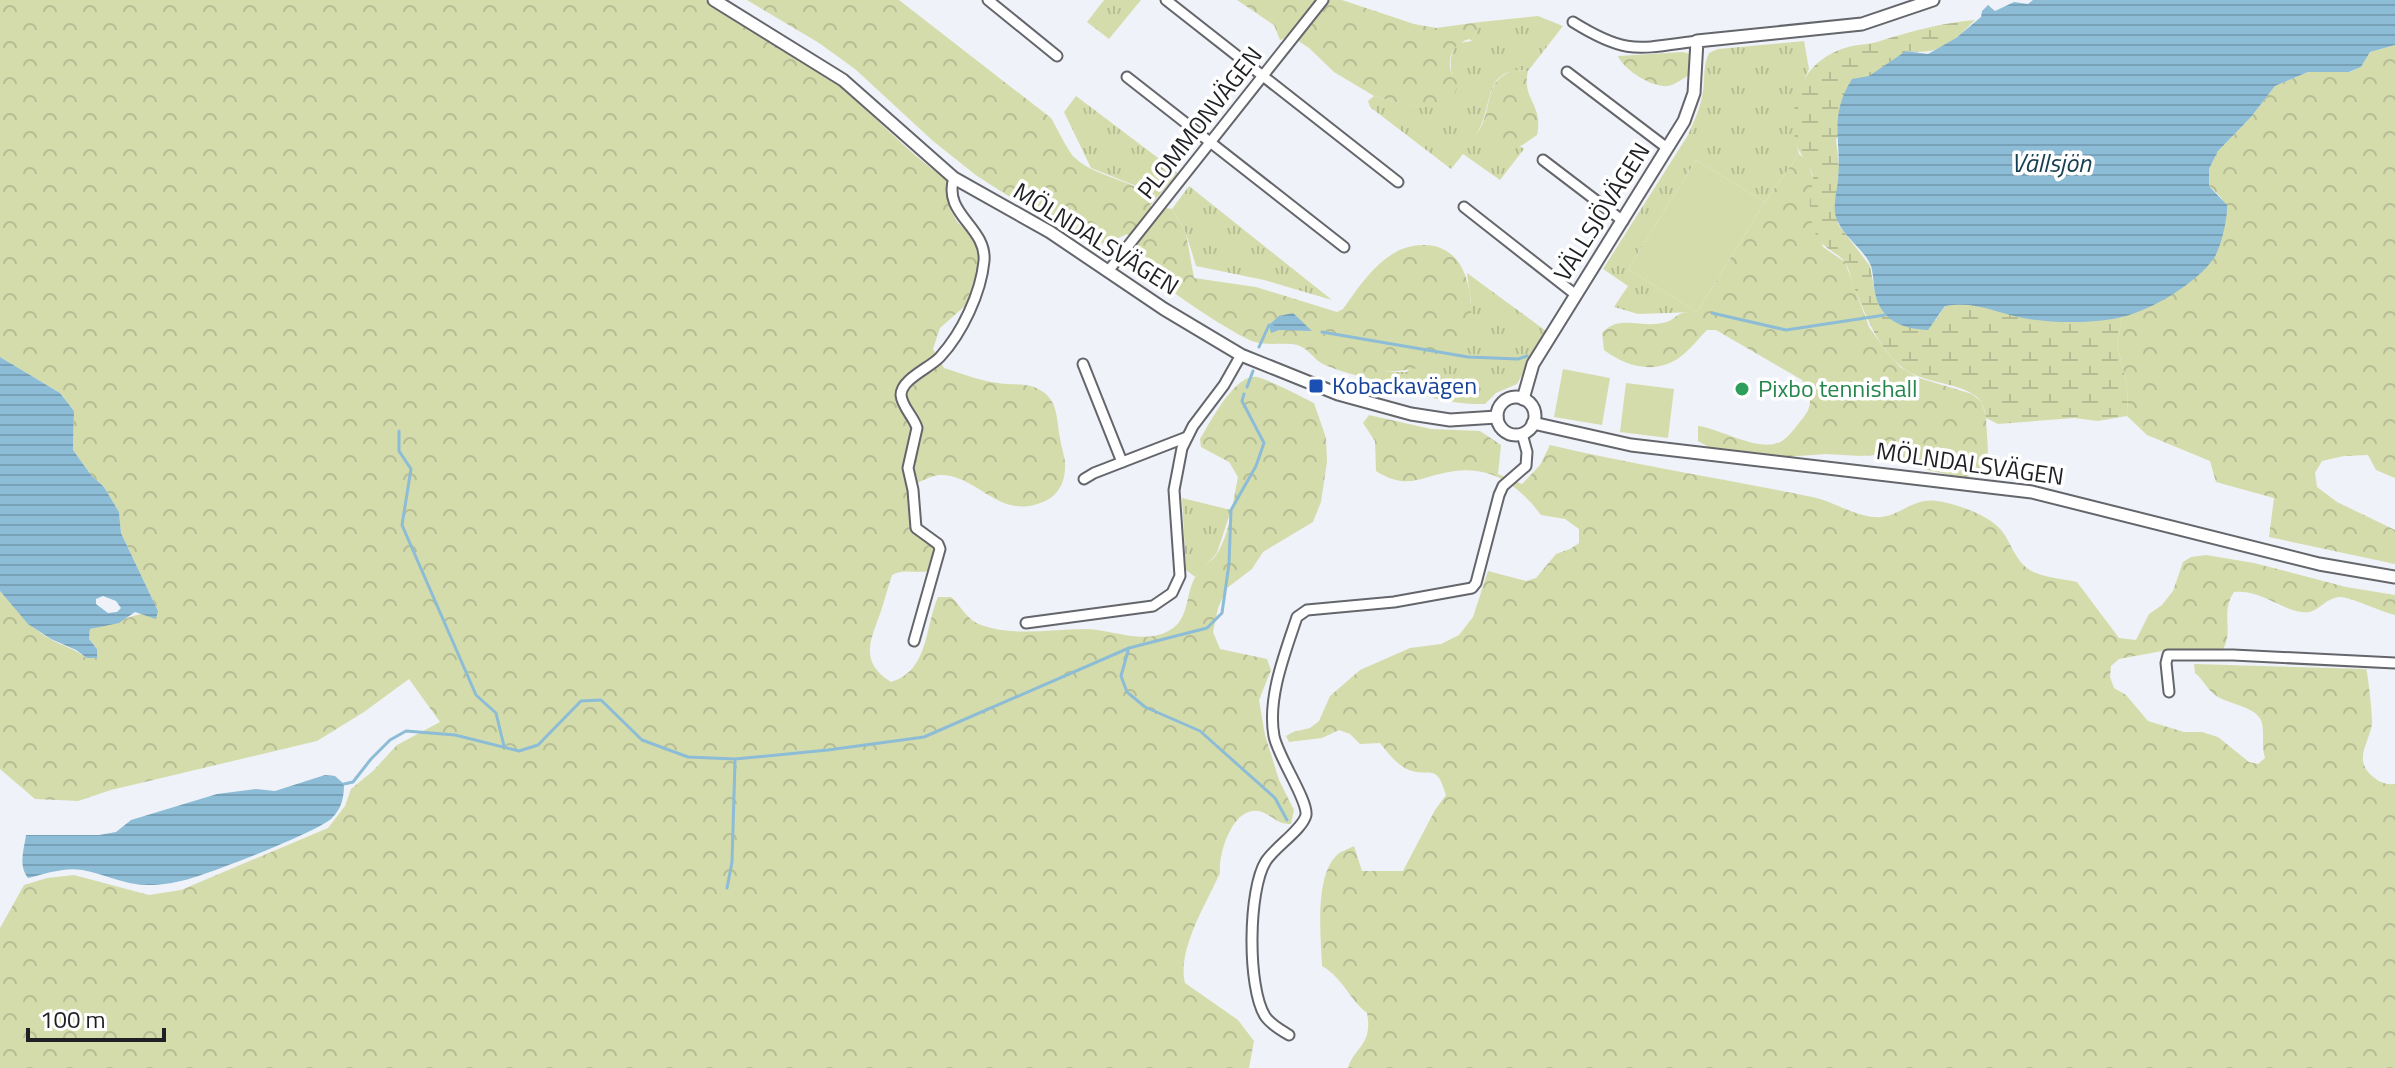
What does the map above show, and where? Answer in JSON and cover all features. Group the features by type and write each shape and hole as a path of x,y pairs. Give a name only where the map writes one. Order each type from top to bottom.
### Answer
{"street":[{"name":"MÖLNDALSVÄGEN","path":"714,0 843,80 954,178 1050,232 1164,309 1241,355 1353,400 1450,420 1497,417"},
{"path":"988,0 1057,56"},
{"path":"1166,0 1398,182"},
{"name":"PLOMMONVÄGEN","path":"1109,270 1323,0"},
{"path":"1573,22 1601,39 1639,49 1862,24 1933,0"},
{"name":"VÄLLSJÖVÄGEN","path":"1523,399 1533,364 1691,107 1697,41"},
{"path":"1567,72 1667,148"},
{"path":"1127,77 1344,247"},
{"path":"1543,160 1623,221"},
{"path":"914,641 940,549 938,544 916,528 908,468 917,428 901,392 907,382 941,356 956,334 975,295 984,263 981,242 954,202 951,193 954,178"},
{"path":"1464,207 1576,295"},
{"path":"1026,623 1153,606 1172,593 1178,584 1180,565 1174,490 1176,470 1187,437 1241,355"},
{"path":"1083,364 1122,462"},
{"path":"1515,397 1533,407 1533,423 1522,434 1505,431 1497,417 1505,401 1515,397"},
{"name":"MÖLNDALSVÄGEN","path":"1533,423 1631,445 2032,492 2319,564 2395,577"},
{"path":"1289,1035 1274,1025 1262,1010 1252,944 1254,903 1264,863 1281,842 1299,827 1306,814 1281,756 1273,722 1279,678 1297,617 1307,610 1379,604 1472,588 1476,583 1499,495 1503,486 1526,466 1527,452 1522,434"},
{"path":"1084,479 1187,437"},
{"path":"2169,692 2168,655 2395,663"}],"green space":[{"path":"0,0 705,0 826,75 949,181 947,197 951,211 958,223 973,234 981,254 976,287 966,305 940,328 933,349 944,368 984,381 1030,386 1042,391 1055,408 1065,462 1063,481 1058,491 1043,502 1027,506 1001,502 966,481 953,477 940,475 911,486 920,528 933,541 938,553 928,571 892,575 870,650 874,666 891,682 913,668 919,658 938,597 951,597 976,623 1007,631 1085,629 1150,637 1170,630 1184,613 1196,576 1217,554 1230,516 1238,477 1229,462 1201,447 1200,439 1217,411 1240,383 1257,377 1314,403 1326,438 1327,462 1321,502 1313,522 1263,552 1252,569 1227,588 1218,608 1213,632 1220,649 1267,659 1271,670 1259,700 1265,735 1279,780 1294,810 1291,824 1252,811 1243,814 1236,822 1225,842 1220,873 1194,927 1185,956 1185,983 1238,1020 1254,1041 1249,1068 0,1068 0,928 24,885 74,875 149,895 181,890 328,828 345,806 351,789 397,745 440,722 409,679 317,741 111,790 78,801 35,799 0,769 0,591 37,630 87,658 97,649 89,639 90,629 158,611 121,533 119,512 104,487 73,450 74,411 60,393 0,357"},
{"path":"747,0 899,0 1051,118 1072,154 1082,163 1149,194 1150,206 1172,209 1186,233 1194,278 1256,287 1337,312 1388,257 1412,246 1438,247 1456,259 1466,278 1472,321 1469,339 1456,353 1437,363 1367,377 1325,365 1297,345 1260,343 1248,339 1172,291 1127,234 1106,244 1090,241 1010,197 977,176 933,141 855,69 819,43"},
{"path":"1104,0 1141,0 1109,39 1087,22"},
{"path":"1237,0 1342,0 1414,24 1436,28 1480,22 1472,41 1469,39 1458,45 1451,54 1453,78 1459,81 1452,101 1445,107 1414,107 1374,96 1334,72 1291,36 1280,40 1274,25"},
{"path":"1538,16 1563,26 1528,71 1513,71 1496,82 1476,135 1508,149 1524,149 1500,180 1463,154 1451,169 1370,107 1368,101 1374,96 1415,107 1452,101 1451,57 1458,43 1472,41 1480,22"},
{"path":"1975,20 1944,46 1928,51 1906,51 1836,139 1838,224 1870,266 1876,298 1936,320 1945,306 1967,303 2070,322 2122,317 2117,344 2128,390 2127,416 2098,421 2074,418 1998,424 1986,418 1981,401 1974,395 1918,376 1891,357 1867,319 1846,264 1821,242 1814,230 1810,207 1813,176 1796,145 1794,124 1797,95 1810,71 1831,54 1845,48 1938,25"},
{"path":"1804,41 1809,69 1801,87 1795,137 1799,154 1765,202 1696,160 1628,269 1697,312 1638,314 1614,307 1628,286 1603,269 1688,135 1701,103 1709,53 1718,49"},
{"path":"2395,45 2395,478 2376,470 2368,455 2322,461 2315,473 2317,487 2337,502 2395,530 2395,564 2269,537 2274,498 2216,482 2210,461 2147,435 2127,416 2128,390 2117,344 2122,317 2185,286 2209,262 2218,247 2225,206 2209,186 2209,169 2218,151 2275,86 2308,72 2350,72 2361,67 2370,52"},
{"path":"1690,54 1691,74 1668,86 1639,77 1618,56"},
{"path":"1514,70 1528,71 1527,88 1538,116 1537,135 1518,148 1496,151 1476,135 1492,89 1497,81"},
{"path":"1076,96 1178,173 1150,206 1149,194 1091,168 1064,112"},
{"path":"1799,154 1807,160 1814,180 1810,201 1823,247 1845,262 1869,327 1887,352 1900,367 1919,378 1972,394 1982,402 1988,452 1985,465 1979,472 1965,478 1927,470 1890,454 1771,458 1720,453 1698,441 1698,426 1763,445 1782,441 1809,408 1808,390 1802,380 1716,330 1707,330 1675,360 1655,367 1634,365 1604,350 1602,333 1615,324 1662,323 1679,314 1697,312 1765,202"},
{"path":"1696,160 1765,202 1697,312 1628,269"},
{"path":"1189,186 1332,300 1264,280 1196,266 1186,233 1172,209"},
{"path":"1467,273 1546,331 1517,384 1496,393 1485,404 1469,404 1424,396 1365,377 1381,372 1407,372 1471,303"},
{"path":"1563,369 1610,378 1602,425 1554,417"},
{"path":"1626,383 1674,389 1668,438 1620,432"},
{"path":"1369,415 1431,429 1480,431 1501,445 1498,474 1522,484 1540,465 1550,445 1812,497 1867,516 1891,515 1920,502 1937,501 1954,505 1981,515 1996,525 2029,570 2077,582 2119,638 2136,640 2149,614 2162,605 2173,591 2183,562 2191,557 2206,555 2254,563 2346,587 2395,595 2395,615 2341,597 2312,611 2301,612 2252,593 2234,592 2228,607 2223,649 2173,649 2119,659 2111,666 2110,677 2114,688 2126,695 2148,721 2184,732 2202,732 2218,737 2249,762 2258,764 2265,758 2261,720 2249,709 2214,694 2195,673 2194,664 2366,669 2372,721 2364,764 2377,780 2395,784 2395,1068 1348,1068 1368,1032 1367,1013 1335,976 1322,966 1320,908 1325,878 1337,855 1354,846 1362,871 1403,871 1446,795 1436,775 1405,768 1380,743 1360,744 1350,734 1339,730 1322,738 1289,742 1286,736 1310,728 1319,721 1330,696 1360,670 1410,648 1441,644 1459,635 1473,617 1488,571 1526,581 1536,578 1556,554 1579,543 1579,529 1565,519 1541,515 1515,487 1493,475 1469,470 1407,481 1376,471 1375,441 1363,423"},
{"path":"1182,498 1231,510 1217,553 1195,577 1186,570"}],"water":[{"name":"Vällsjön","path":"2033,0 2395,0 2395,45 2370,52 2361,67 2349,72 2308,72 2275,86 2218,151 2209,169 2209,186 2227,205 2224,232 2217,253 2197,277 2160,302 2122,317 2073,322 2034,320 1976,306 1945,306 1928,330 1903,326 1889,318 1879,306 1871,266 1836,217 1840,105 1852,79 1869,76 1906,51 1928,54 1956,38 1981,17 1988,5 1995,11 2014,2 2028,4"},
{"path":"1293,313 1312,331 1279,330 1271,333 1269,325 1279,316"},
{"path":"0,357 60,393 74,411 73,450 104,487 119,512 121,533 158,611 156,619 135,612 119,623 90,629 89,639 97,649 97,658 87,658 28,624 0,591","holes":["103,596 116,601 121,608 117,612 108,613 96,604 96,599"]},
{"path":"325,775 335,776 344,784 342,802 332,818 286,842 197,876 148,885 75,869 28,878 23,868 26,835 99,835 116,832 131,820 217,794 256,789 275,791"}],"waterway":[{"path":"1712,313 1786,330 1885,315"},
{"path":"1259,347 1269,325 1273,326"},
{"path":"1322,332 1468,357 1518,359 1527,356"},
{"path":"1247,387 1253,371"},
{"path":"344,784 353,782 390,740 406,731 455,735 519,751 538,745 581,701 601,700 642,740 688,757 735,759 924,737 1129,648 1207,628 1222,613 1229,564 1231,510 1256,466 1264,443 1242,401 1244,394"},
{"path":"399,431 399,451 411,469 402,525 476,695 496,713 504,746"},
{"path":"1128,651 1121,676 1127,692 1145,707 1200,731 1275,798 1287,820"},
{"path":"727,888 732,862 735,761"}],"place":[{"name":"Kobackavägen","path":"1316,386"},
{"name":"Pixbo tennishall","path":"1742,389"}]}
